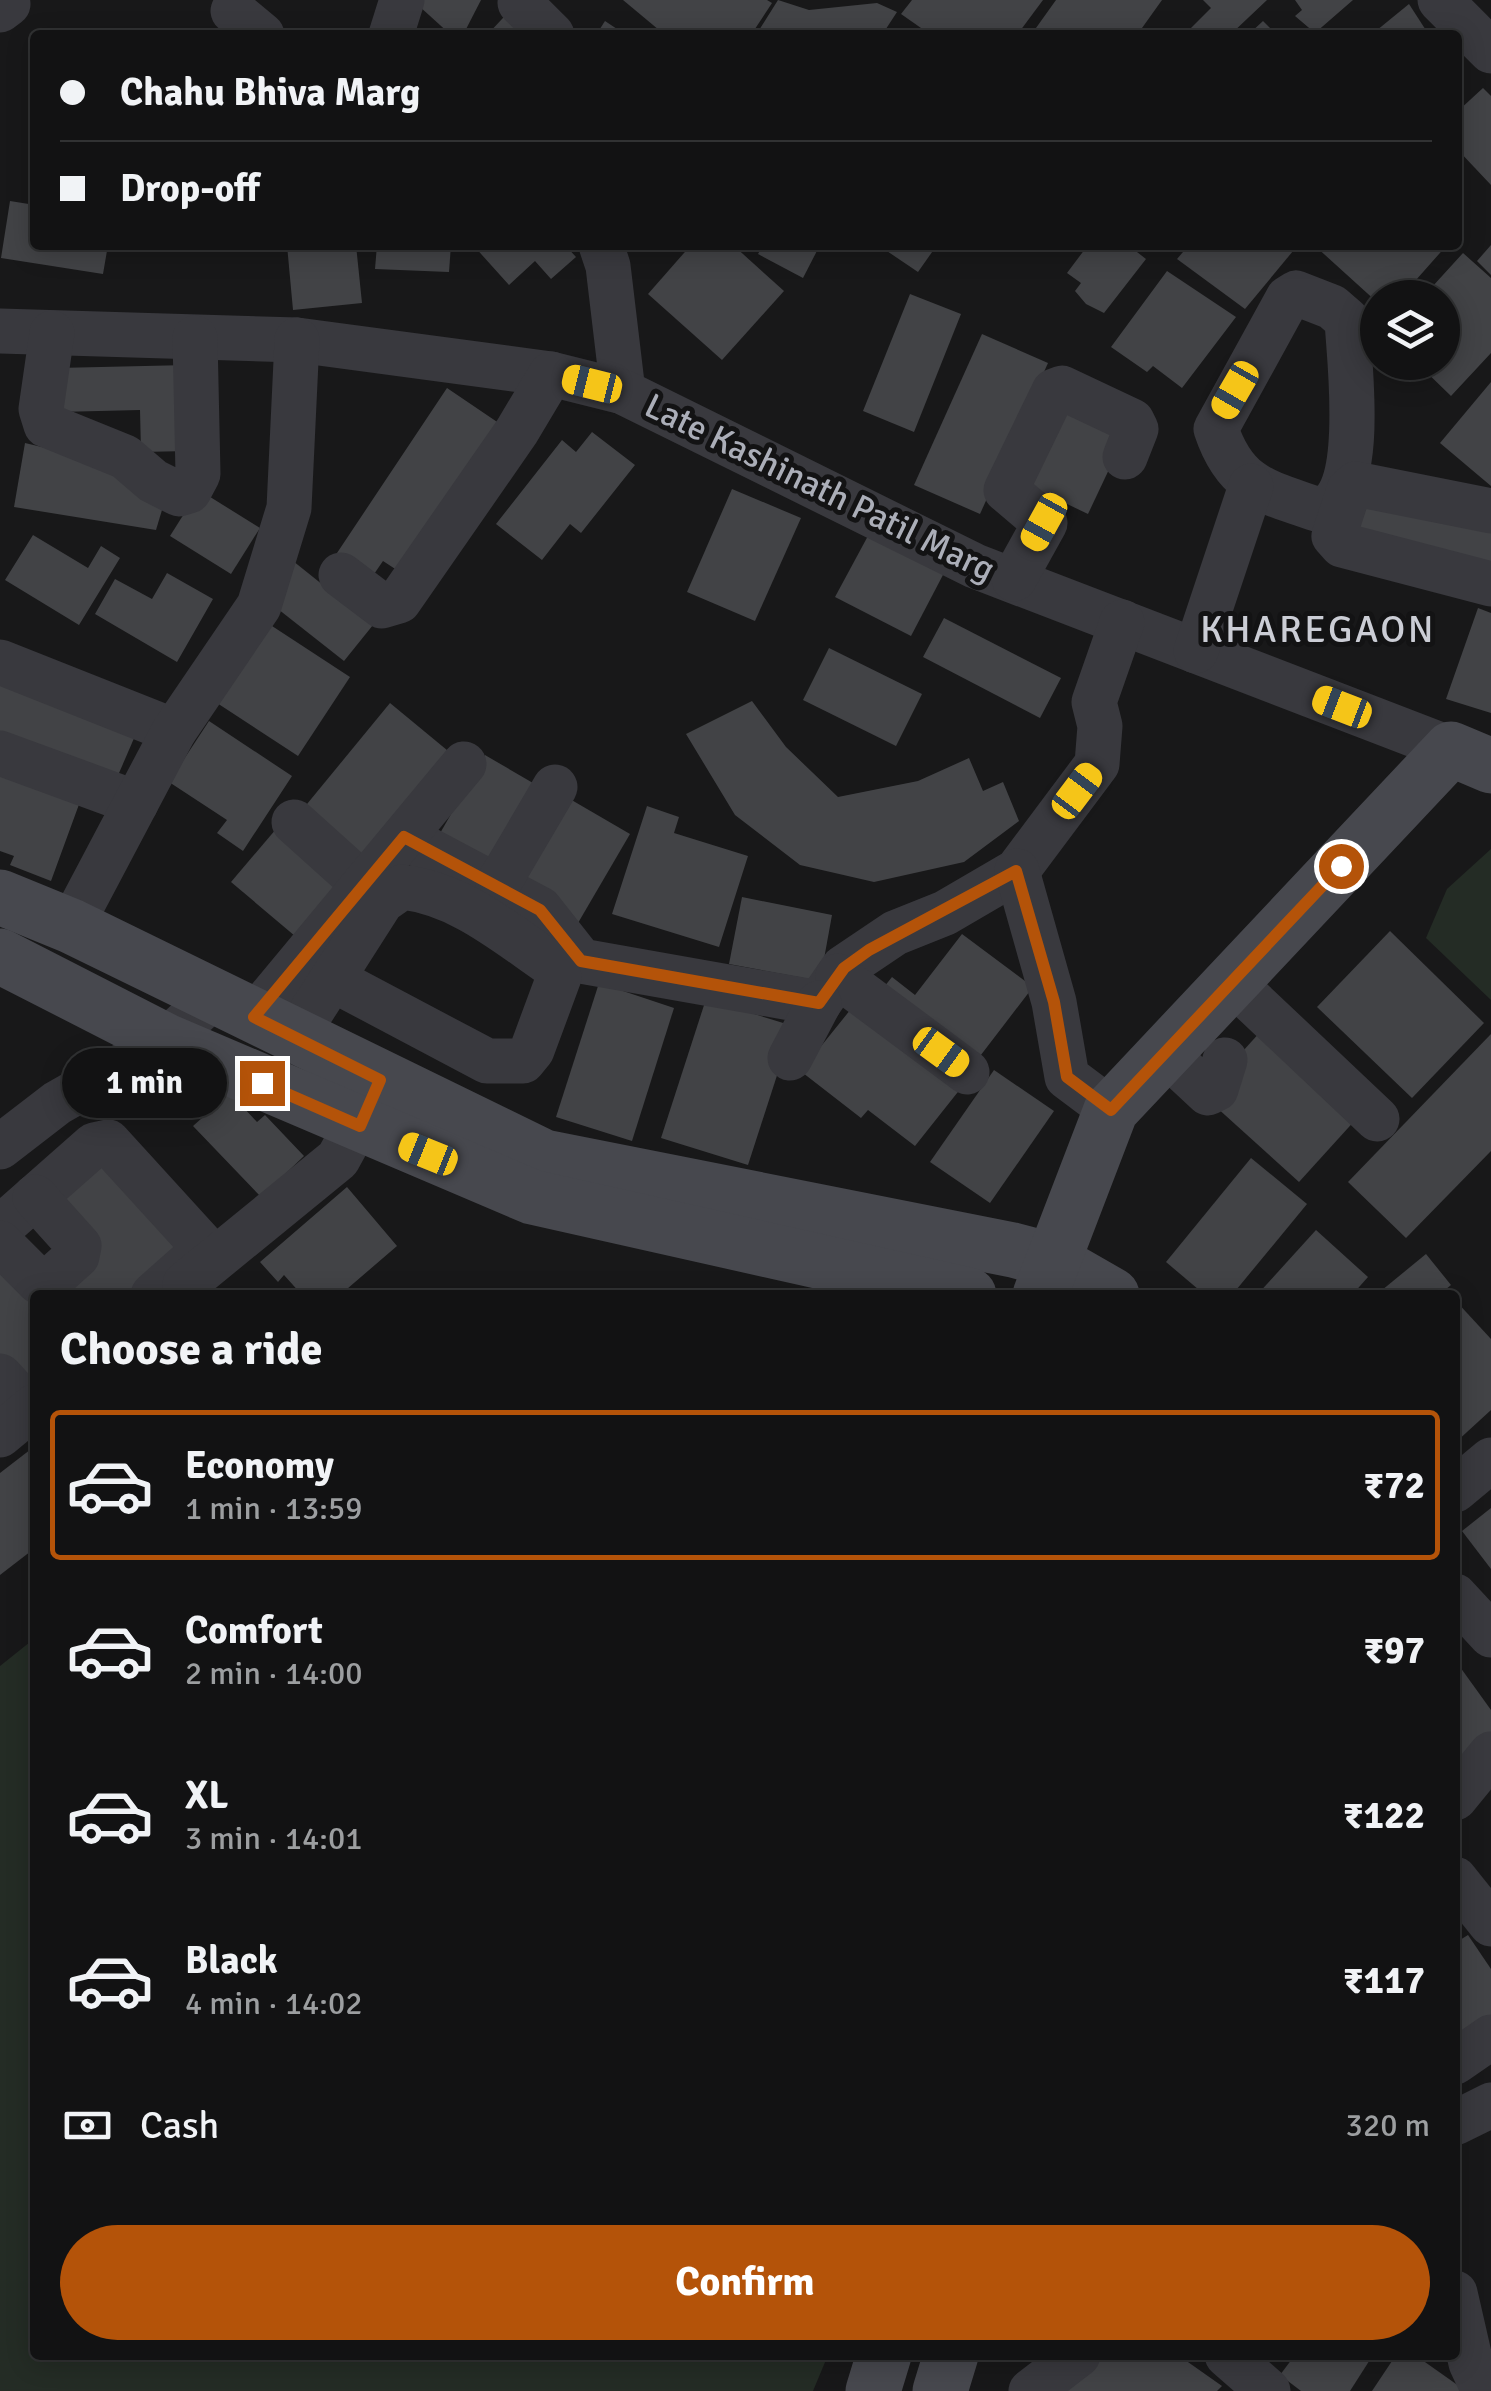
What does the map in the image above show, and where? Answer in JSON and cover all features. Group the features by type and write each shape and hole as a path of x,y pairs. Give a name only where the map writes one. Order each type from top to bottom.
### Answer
{"street":[{"path":"393,30 402,0"},
{"path":"1440,0 1491,51"},
{"path":"520,3 547,30"},
{"path":"603,250 608,266 623,392"},
{"name":"Late Kashinath Patil Marg","path":"0,331 297,340 550,374 623,392 975,566 1471,757"},
{"path":"52,333 41,410 46,425 125,456 153,481 179,494 189,491 198,474 195,338"},
{"path":"86,1000 93,937 136,804 174,731 259,606 290,508 297,340"},
{"path":"341,575 382,606 399,600 516,432 550,374"},
{"path":"1014,580 1044,522 1006,490 1054,391 1062,388 1132,421 1136,429 1124,457"},
{"path":"1491,511 1356,484 1350,490 1334,536 1342,545 1491,584"},
{"path":"1196,651 1251,486"},
{"path":"790,1058 829,990 895,933 945,913 1016,871 1097,764 1100,726 1094,702 1122,622"},
{"path":"0,662 174,731"},
{"path":"0,754 92,784 136,804"},
{"path":"1046,1278 1111,1110 1232,982 1471,757"},
{"path":"254,1017 464,764"},
{"path":"498,884 554,787"},
{"path":"294,822 364,884"},
{"path":"404,837 498,884 540,910 581,961 829,990 967,1072"},
{"path":"1016,871 1054,1002 1067,1077 1111,1110"},
{"path":"0,1147 57,1103 166,1041 254,1017 332,979 382,901 402,887 431,890 464,904 551,964 559,977 532,1050 523,1061 486,1060 332,979"},
{"path":"0,897 93,937 254,1017 370,1102 532,1197 947,1290"},
{"path":"0,956 166,1041 370,1102 462,1118 544,1157 1093,1290"},
{"path":"1232,982 1377,1119"},
{"path":"1165,1053 1208,1092 1216,1089 1224,1060"},
{"path":"462,1118 486,1060"},
{"path":"178,1290 338,1160 370,1102"},
{"path":"57,1103 94,1145"},
{"path":"0,1228 94,1145 108,1142 201,1244 198,1255 158,1290"},
{"path":"0,1243 38,1282 48,1282 76,1256 79,1246 36,1197"},
{"path":"0,1376 21,1399 30,1398"},
{"path":"0,1435 30,1410"},
{"path":"1460,1486 1491,1460"},
{"path":"1460,1601 1491,1635"},
{"path":"1460,1792 1491,1754"},
{"path":"1460,1890 1476,1924"},
{"path":"1460,2059 1491,2037"},
{"path":"1460,2120 1491,2104"},
{"path":"1460,2316 1471,2363 1484,2391"},
{"path":"872,2391 882,2360"},
{"path":"940,2391 949,2360"},
{"path":"1031,2391 1071,2360"}],"shaded area":[{"path":"1491,849 1491,1000 1426,938 1447,889"},
{"path":"30,1642 30,2360 826,2360 813,2391 0,2391 0,1666"}],"building":[{"path":"423,0 481,0 466,30 445,30 419,6"},
{"path":"623,0 772,3 754,30 659,30"},
{"path":"778,0 809,10 877,3 897,12 885,30 759,30"},
{"path":"912,0 1043,0 1021,30 924,30 901,14"},
{"path":"1056,0 1162,0 1141,30 1035,30"},
{"path":"1203,0 1267,0 1235,30 1189,30 1211,8"},
{"path":"1295,0 1353,0 1318,30 1311,30 1295,16 1302,10"},
{"path":"516,4 542,30 492,30"},
{"path":"1409,4 1426,30 1377,30"},
{"path":"605,21 618,30 599,30"},
{"path":"1263,21 1272,30 1253,30"},
{"path":"1483,88 1491,96 1491,185 1462,154 1462,107"},
{"path":"10,201 30,204 30,250 107,250 103,274 1,258"},
{"path":"1491,245 1491,275 1477,261"},
{"path":"287,250 357,250 362,303 293,310"},
{"path":"377,250 451,250 449,272 375,269"},
{"path":"478,250 570,250 576,257 551,279 535,261 509,285"},
{"path":"687,250 739,250 784,291 722,360 648,294"},
{"path":"760,250 817,250 803,278 758,254"},
{"path":"885,250 933,250 918,272"},
{"path":"1084,250 1134,250 1146,259 1104,313 1086,304 1075,291 1081,283 1067,273"},
{"path":"1185,250 1294,250 1245,309 1177,259"},
{"path":"1320,250 1443,250 1416,280 1360,280 1360,287"},
{"path":"1463,253 1491,278 1491,353 1451,396 1435,380 1460,380 1460,280 1438,280"},
{"path":"1167,271 1236,317 1182,388 1153,366 1147,372 1111,347"},
{"path":"910,294 961,314 914,432 863,411"},
{"path":"982,334 1048,363 980,514 914,485"},
{"path":"188,365 189,451 141,452 140,410 58,412 57,368"},
{"path":"1491,382 1491,486 1440,443"},
{"path":"447,388 509,430 409,578 383,561 372,577 337,553"},
{"path":"1062,395 1129,427 1088,514 1021,482"},
{"path":"592,432 635,465 581,533 570,524 542,560 496,524 562,440 576,452"},
{"path":"25,443 126,467 165,500 156,530 14,507"},
{"path":"1356,488 1491,517 1491,572 1344,540"},
{"path":"732,489 801,518 755,621 687,592"},
{"path":"199,490 260,528 231,574 170,536"},
{"path":"869,534 944,573 911,636 835,597"},
{"path":"33,535 88,568 101,546 120,558 79,625 5,580"},
{"path":"293,561 373,625 344,661 264,598"},
{"path":"167,573 213,599 177,662 95,614 115,579 152,599"},
{"path":"1478,608 1491,613 1491,713 1446,699"},
{"path":"944,618 1061,678 1040,718 923,657"},
{"path":"269,624 350,677 298,756 217,703"},
{"path":"829,648 922,694 896,746 803,700"},
{"path":"0,673 138,729 113,787 0,740"},
{"path":"752,701 786,747 838,797 918,781 969,758 983,791 1003,782 1019,821 964,862 874,882 800,865 735,815 686,734"},
{"path":"390,703 459,760 366,871 298,815"},
{"path":"209,721 292,776 243,851 217,833 227,820 169,782"},
{"path":"485,755 545,790 495,877 435,842"},
{"path":"0,763 85,788 51,881 10,865 14,856 0,851"},
{"path":"563,795 630,834 578,923 511,884"},
{"path":"647,806 679,817 674,833 748,856 719,947 612,914"},
{"path":"282,822 358,887 308,947 231,882"},
{"path":"742,897 832,915 820,981 729,964"},
{"path":"1390,931 1484,1023 1412,1098 1317,1007"},
{"path":"962,934 1033,987 974,1064 880,992 892,977 915,995"},
{"path":"599,983 674,1008 632,1141 556,1117"},
{"path":"706,999 793,1026 748,1165 661,1138"},
{"path":"859,999 965,1083 915,1146 868,1110 861,1118 794,1066 818,1050"},
{"path":"1262,1030 1358,1117 1299,1182 1215,1106 1223,1073"},
{"path":"1491,1034 1491,1151 1406,1238 1348,1182"},
{"path":"994,1070 1054,1111 990,1203 930,1162"},
{"path":"230,1093 257,1122 265,1115 304,1156 261,1197 193,1126"},
{"path":"105,1157 190,1257 151,1290 53,1290 53,1203"},
{"path":"1251,1158 1307,1204 1236,1290 1199,1290 1166,1262"},
{"path":"347,1187 397,1246 346,1290 298,1290 284,1275 278,1282 260,1262"},
{"path":"1316,1230 1368,1277 1356,1290 1262,1290"},
{"path":"0,1251 31,1290 30,1385 0,1354"},
{"path":"1426,1254 1451,1285 1445,1290 1382,1290"},
{"path":"1460,1305 1491,1339 1491,1410 1460,1438"},
{"path":"30,1450 30,1552 0,1575 0,1473"},
{"path":"1491,1508 1491,1569 1462,1531"},
{"path":"1460,1667 1491,1710 1491,1735 1460,1763"},
{"path":"1468,1935 1491,1969 1491,2022 1460,2044 1460,1940"},
{"path":"1092,2360 1185,2360 1222,2386 1217,2391 1057,2391"},
{"path":"1291,2360 1370,2360 1350,2391 1301,2391 1280,2375"},
{"path":"1393,2360 1422,2360 1466,2391 1372,2391"}],"district":[{"name":"KHAREGAON","path":"1318,629"}],"route":[{"path":"262,1083 360,1126 380,1080 254,1017 404,837 480,874 540,910 581,961 819,1003 844,968 869,950 895,933 945,913 1016,871 1054,1002 1060,1058 1067,1077 1111,1110 1341,866"}]}
